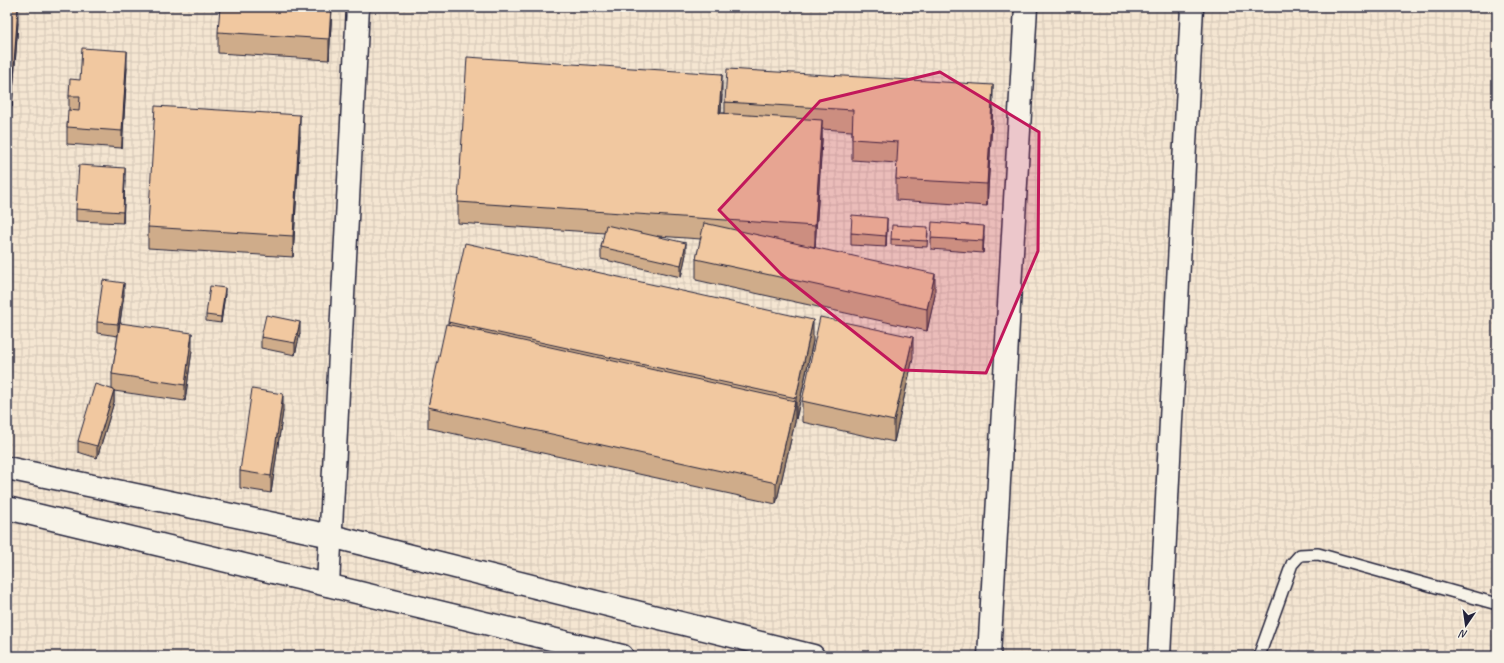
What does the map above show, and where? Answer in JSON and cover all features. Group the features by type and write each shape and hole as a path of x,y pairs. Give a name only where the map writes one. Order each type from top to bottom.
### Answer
{"street":[{"path":"328,584 358,7"},
{"path":"989,656 1026,7"},
{"path":"1159,656 1192,7"},
{"path":"7,468 331,536 812,656"},
{"path":"7,508 328,584 622,656"}],"lane":[{"path":"1259,656 1292,564 1300,555 1318,554 1497,604"}],"highlighted area":[{"path":"940,72 1039,132 1038,251 986,373 902,370 781,274 719,210 820,101"}],"shaded area":[{"path":"7,7 1497,7 1497,656 7,656"}],"building":[{"path":"7,7 18,7 12,90 7,90"},
{"path":"220,7 331,7 329,39 218,32"},
{"path":"82,48 127,51 122,131 67,127 68,110 79,111 80,96 69,96 70,79 80,80"},
{"path":"467,57 722,74 719,113 822,120 815,226 458,202"},
{"path":"727,69 993,85 987,184 896,179 898,142 852,139 853,110 725,102"},
{"path":"155,106 300,115 293,236 148,227"},
{"path":"79,165 125,168 123,212 76,209"},
{"path":"852,215 887,218 886,236 851,233"},
{"path":"932,222 984,226 983,241 931,238"},
{"path":"704,223 935,274 927,309 696,259"},
{"path":"606,225 686,243 681,265 601,247"},
{"path":"892,225 928,227 927,241 891,239"},
{"path":"465,243 813,320 796,398 448,322"},
{"path":"103,280 124,283 118,324 97,322"},
{"path":"210,286 225,288 221,317 206,315"},
{"path":"266,315 300,322 295,343 261,337"},
{"path":"820,317 913,337 894,421 802,401"},
{"path":"120,323 192,333 185,385 112,374"},
{"path":"446,324 795,401 776,483 428,407"},
{"path":"95,384 114,390 97,446 78,441"},
{"path":"252,389 283,394 271,476 240,471"}]}
